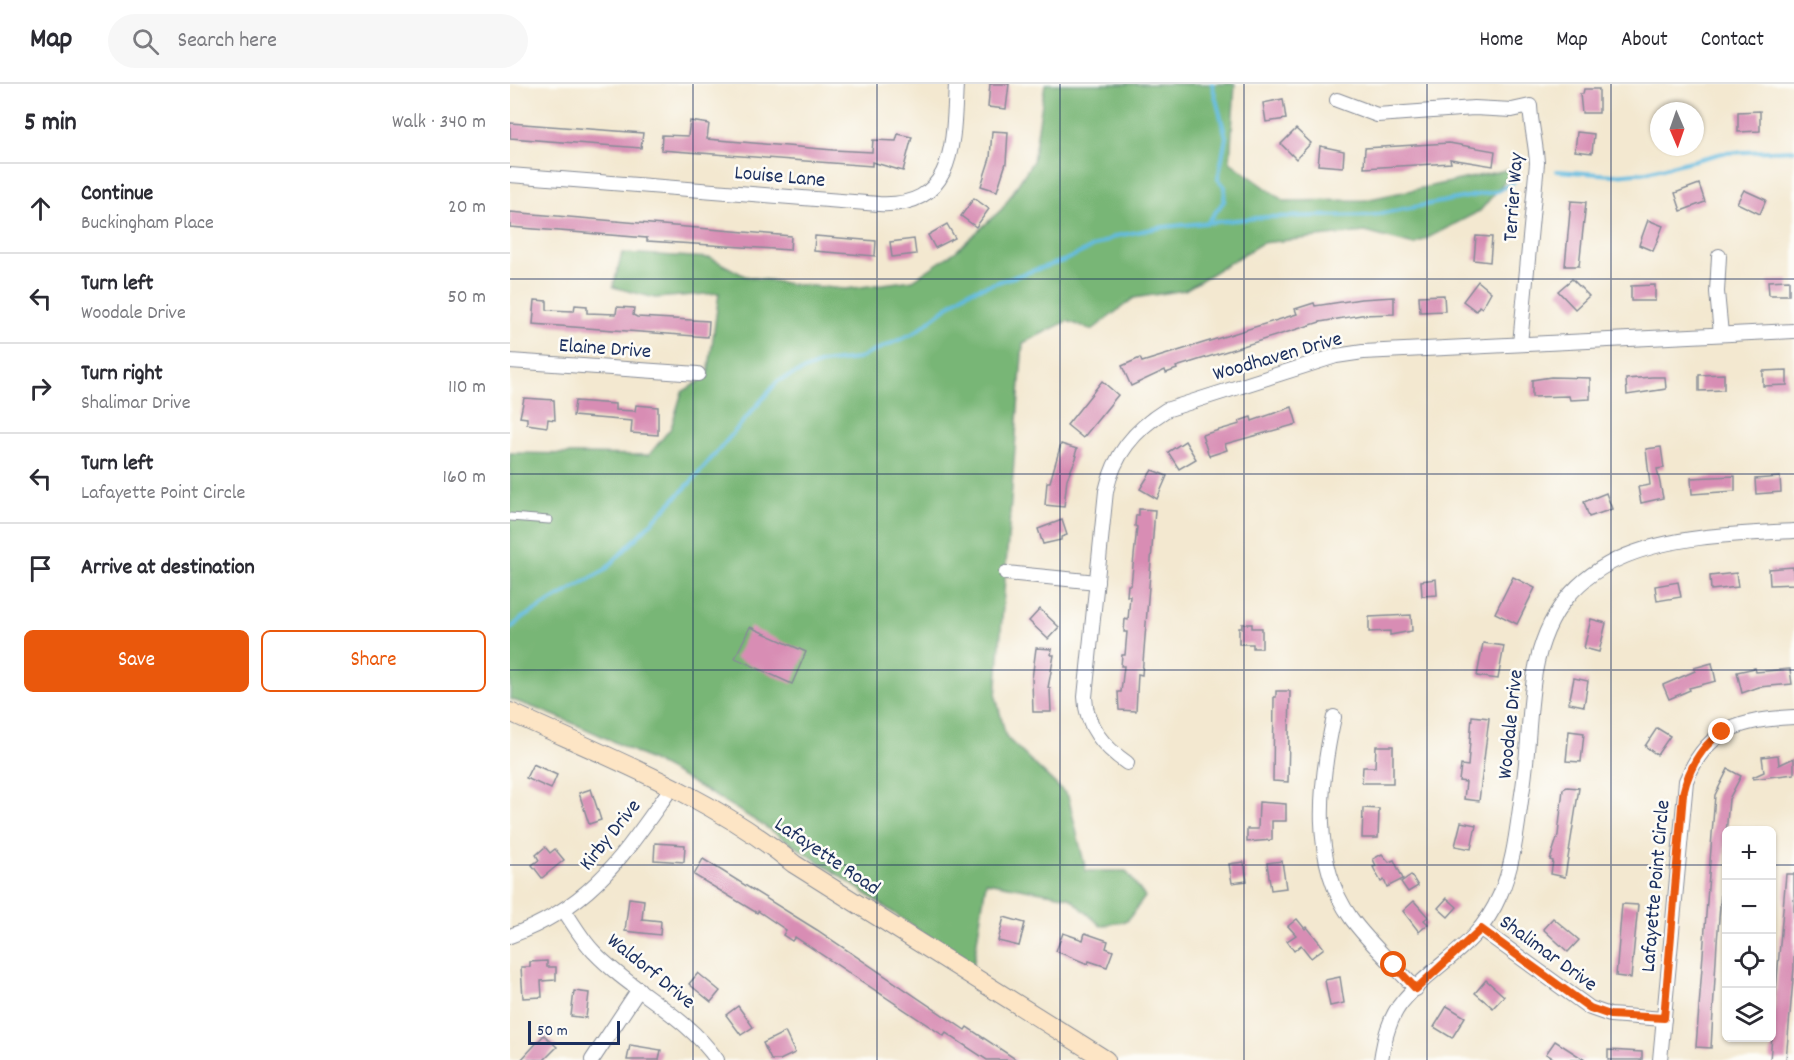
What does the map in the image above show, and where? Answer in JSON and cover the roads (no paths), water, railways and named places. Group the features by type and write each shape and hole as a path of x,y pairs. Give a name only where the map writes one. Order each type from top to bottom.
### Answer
{"main road":[{"name":"Lafayette Road","path":"510,712 672,787 759,835 794,864 1106,1060"}],"street":[{"name":"Louise Lane","path":"510,175 883,204 911,201 931,191 947,165 957,84"},
{"name":"Terrier Way","path":"1337,100 1377,115 1474,108 1512,110 1530,106 1531,127 1536,140 1537,164 1520,345"},
{"path":"1719,256 1717,292 1721,334"},
{"name":"Woodhaven Drive","path":"1127,763 1111,752 1099,737 1086,711 1097,582 1110,472 1122,450 1137,432 1166,410 1336,356 1363,352 1794,331"},
{"name":"Elaine Drive","path":"510,361 698,374"},
{"name":"Woodale Drive","path":"1381,1060 1385,1036 1402,1002 1481,929 1501,894 1508,873 1525,776 1535,673 1548,627 1566,598 1594,572 1611,561 1654,544 1717,535 1794,531"},
{"path":"1006,573 1097,582"},
{"path":"1334,717 1328,746 1322,837 1331,880 1351,918 1416,989"},
{"name":"Lafayette Point Circle","path":"1660,1060 1683,794 1690,770 1704,747 1722,732 1761,720 1794,717"},
{"name":"Kirby Drive","path":"510,936 564,910 614,868 672,787"},
{"name":"Waldorf Drive","path":"564,910 593,951 687,1026 705,1043 717,1060"},
{"name":"Shalimar Drive","path":"1481,929 1590,1008 1610,1015 1664,1018"},
{"path":"592,1060 639,989"}],"lane":[{"path":"510,517 549,520"}],"waterway":[{"path":"1208,222 1224,201 1225,187 1218,179 1226,137 1212,84"},
{"path":"1557,171 1614,175 1647,172 1723,153 1794,150"},
{"path":"510,629 522,618 605,570 692,481 778,381 821,363 857,359 914,333 967,292 1063,261 1116,236 1163,227 1267,217 1373,215 1498,191 1514,182"}]}
